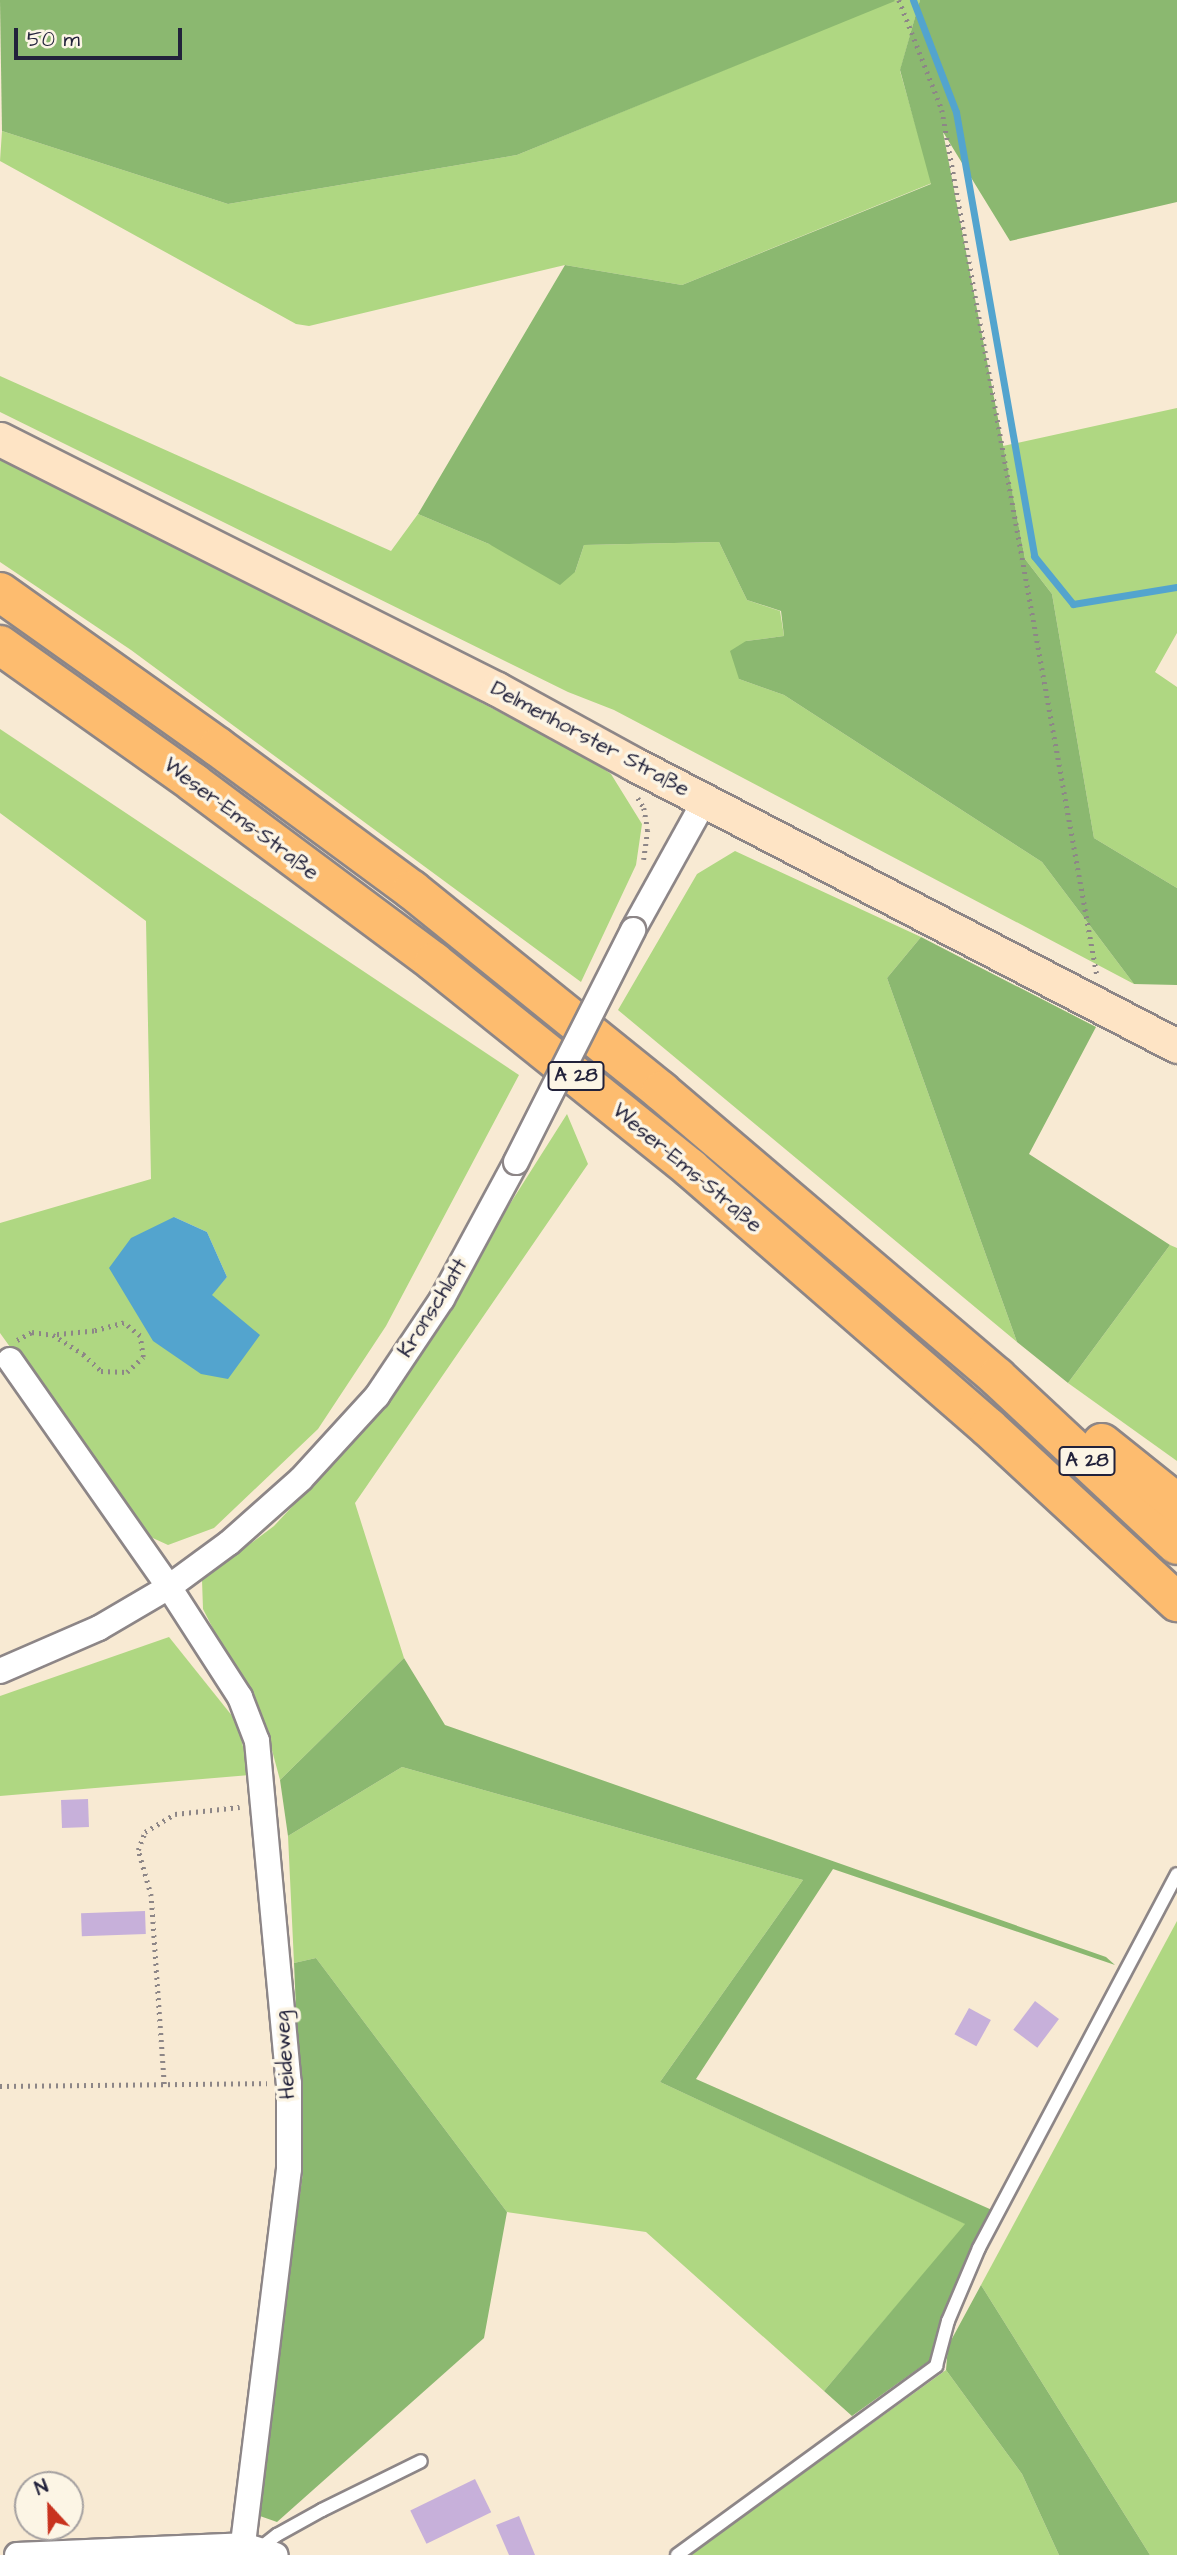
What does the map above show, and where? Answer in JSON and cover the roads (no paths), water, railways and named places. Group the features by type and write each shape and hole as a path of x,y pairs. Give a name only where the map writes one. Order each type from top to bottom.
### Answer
{"highway":[{"name":"Weser-Ems-Straße","path":"0,592 218,747 412,890 661,1091 997,1377 1177,1545"},
{"name":"Weser-Ems-Straße","path":"0,645 194,783 434,962 690,1168 978,1418 1177,1602"},
{"path":"997,1377 1028,1382 1177,1503"}],"street":[{"name":"Delmenhorster Straße","path":"0,439 498,689 632,763 1177,1046"},
{"name":"Kronschlatt","path":"0,1671 99,1628 169,1587 229,1543 301,1479 377,1396 442,1299 516,1162 633,930 705,800"},
{"name":"Heideweg","path":"10,1360 169,1587 240,1697 257,1741 289,2083 289,2169 259,2550"},
{"path":"17,2555 259,2550"}],"lane":[{"path":"677,2555 936,2366 948,2321 979,2248 1177,1874"},
{"path":"259,2550 276,2535 421,2461"}],"water":[{"path":"174,1217 207,1232 227,1277 212,1295 260,1335 228,1379 201,1374 153,1341 109,1268 131,1238"}],"waterway":[{"path":"913,0 956,112 1034,556 1073,604 1177,587"}]}
